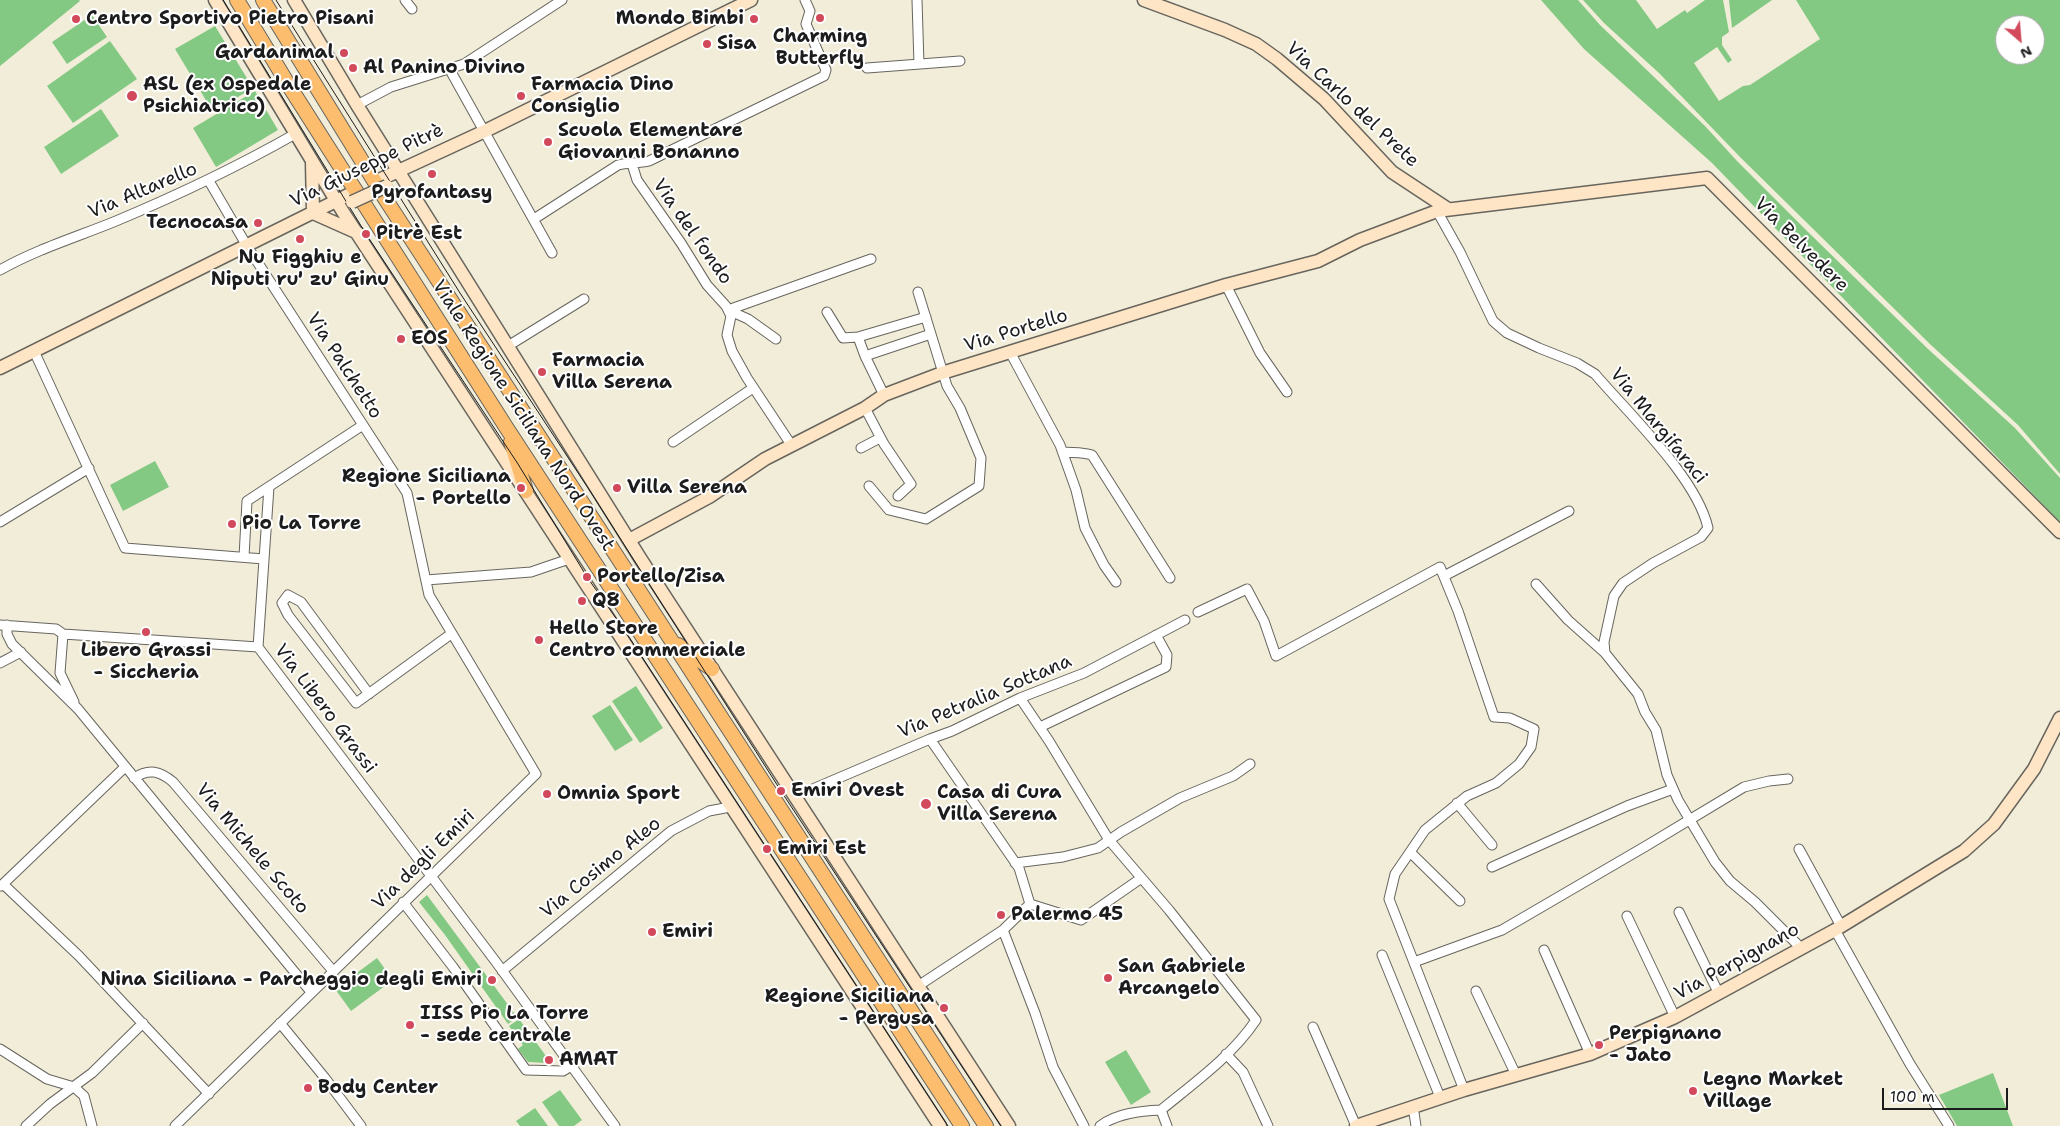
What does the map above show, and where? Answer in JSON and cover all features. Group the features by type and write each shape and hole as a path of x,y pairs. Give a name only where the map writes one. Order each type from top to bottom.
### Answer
{"main road":[{"name":"Viale Regione Siciliana Nord Ovest","path":"237,0 346,176 506,426 962,1126"},
{"name":"Viale Regione Siciliana Nord Ovest","path":"263,0 386,200 986,1126"},
{"path":"506,426 526,491"},
{"path":"671,640 712,669"}],"street":[{"name":"Viale Regione Siciliana Nord Ovest","path":"215,0 312,161 345,202 358,233 940,1126"},
{"path":"294,0 357,105 629,540 1009,1126"},
{"path":"406,0 412,9"},
{"path":"357,105 391,87 441,70 450,70 464,64 562,0"},
{"name":"Via Giuseppe Pitrè","path":"0,368 313,213 345,202 384,182 399,171 485,131 751,0"},
{"path":"534,219 618,165 638,165 648,161 826,74 826,68 806,24 810,11 804,0"},
{"path":"917,0 919,64"},
{"name":"Via Carlo del Prete","path":"1144,0 1225,30 1256,44 1277,59 1324,99 1392,172 1443,210"},
{"path":"867,68 960,61"},
{"path":"450,70 552,252"},
{"name":"Via Altarello","path":"0,270 45,248 84,234 209,181 295,134"},
{"path":"312,161 313,213 358,233"},
{"name":"Via del fondo","path":"632,164 637,180 681,242 707,285 730,313"},
{"name":"Via Belvedere","path":"1443,210 1707,178 2060,532"},
{"name":"Via Palchetto","path":"209,181 247,246 407,493 426,580"},
{"name":"Via Giuseppe Pitrè","path":"384,182 396,183 410,190"},
{"name":"Via Portello","path":"629,540 709,497 765,459 866,411 884,395 942,372 1226,285 1318,261 1360,240 1443,210"},
{"name":"Via Margifaraci","path":"1443,210 1460,252 1493,321 1507,332 1539,348 1577,363 1595,374 1690,487 1705,515 1708,528 1701,537 1653,563 1623,583 1614,596 1604,642 1605,652"},
{"path":"730,313 871,259"},
{"path":"1226,285 1260,353 1287,392"},
{"path":"869,486 889,510 926,519 979,486 981,458 942,372 918,292"},
{"path":"508,346 584,298"},
{"path":"827,312 843,338 858,337 926,317"},
{"path":"730,313 748,319 776,339"},
{"path":"730,313 727,335 732,351 753,388 792,446"},
{"path":"864,356 931,334"},
{"path":"858,337 864,356 884,395"},
{"path":"34,351 125,548 264,559"},
{"path":"1010,352 1062,452 1076,490 1085,528 1104,565 1116,582"},
{"path":"673,442 753,388"},
{"path":"866,411 880,438 911,484 898,496"},
{"path":"244,557 248,502 363,425"},
{"path":"861,448 880,438"},
{"path":"1062,452 1073,454 1082,452 1092,455 1170,578"},
{"path":"0,522 88,468"},
{"path":"258,647 270,487"},
{"path":"1444,576 1569,511"},
{"path":"426,580 531,572 570,558"},
{"path":"1198,612 1247,589 1264,621 1276,656 1440,567 1464,628 1494,717 1510,718 1534,729 1531,747 1519,764 1496,783 1467,796 1425,830 1395,874 1389,899 1464,1090"},
{"name":"Via degli Emiri","path":"175,1126 430,875 536,774 428,595 426,580"},
{"path":"1536,584 1563,615 1605,652 1638,694 1644,712 1656,730 1667,775 1689,818 1715,862 1730,881 1755,902 1801,948"},
{"path":"369,694 301,602 288,595 282,603 288,615 356,703 369,694 451,634"},
{"name":"Via Petralia Sottana","path":"794,797 952,731 1020,698 1084,673 1185,620"},
{"path":"4,625 12,644"},
{"name":"Via Libero Grassi","path":"4,625 56,629 63,634 258,647 502,971 615,1126"},
{"path":"63,634 60,673 78,709"},
{"path":"1040,727 1166,667 1167,656 1156,635"},
{"path":"0,639 12,644 21,652 78,709 311,992"},
{"path":"0,663 21,652"},
{"path":"48,680 60,673"},
{"path":"1020,698 1040,727 1109,840 1140,879 1169,910 1256,1020 1247,1034 1205,1074 1161,1110 1138,1111 1106,1121 1100,1126"},
{"name":"Via Perpignano","path":"1356,1126 1440,1097 1590,1054 1675,1017 1838,928 1964,851 1994,824 2034,769 2060,718"},
{"path":"930,739 1019,868 1030,904"},
{"path":"1015,863 1063,858 1098,848 1180,798 1233,776 1250,764"},
{"path":"125,767 2,885 79,956 209,1094"},
{"name":"Via Michele Scoto","path":"134,778 146,772 163,773 173,782 333,971"},
{"path":"1414,962 1502,930 1744,787 1788,779"},
{"path":"1492,867 1626,806 1673,788"},
{"path":"1457,804 1492,845"},
{"name":"Via Cosimo Aleo","path":"502,971 671,831 709,810 730,806"},
{"path":"1799,849 1838,928 1910,1064 1949,1126"},
{"path":"1410,852 1460,901"},
{"path":"1030,904 1081,920 1140,879"},
{"path":"403,902 453,967 526,1070 563,1072 571,1066"},
{"path":"918,986 1003,930 1030,904"},
{"path":"1678,912 1719,994"},
{"path":"1627,916 1675,1017"},
{"path":"1003,930 1035,1013 1053,1067 1084,1126"},
{"path":"1544,950 1590,1054"},
{"path":"1382,955 1440,1097"},
{"path":"1476,991 1516,1075"},
{"path":"26,1126 50,1104 92,1073 144,1023"},
{"path":"280,1023 361,1126"},
{"path":"1313,1028 1356,1126"},
{"path":"0,1048 47,1079 74,1087 84,1096 92,1126"},
{"path":"1226,1054 1243,1072 1268,1126"},
{"path":"1413,1106 1416,1126"},
{"path":"1161,1110 1167,1126"}],"green space":[{"path":"0,0 79,0 80,1 0,66"},
{"path":"1541,0 1578,0 1600,25 1705,126 1807,231 1928,349 2015,428 2060,478 2060,522 1712,163 1584,49"},
{"path":"1583,0 1636,0 1657,29 1685,10 1687,13 1705,0 1723,0 1729,32 1722,37 1722,45 1732,60 1728,63 1717,47 1694,63 1719,101 1743,86 1750,85 1820,39 1796,0 2060,0 2060,474 2018,425 1931,345 1741,158 1659,73 1604,23"},
{"path":"1729,0 1772,0 1732,28"},
{"path":"92,15 107,37 67,64 52,42"},
{"path":"215,26 253,88 213,112 175,49"},
{"path":"110,41 137,79 73,123 47,86"},
{"path":"255,91 278,130 216,167 193,128"},
{"path":"101,109 119,136 61,174 44,147"},
{"path":"155,461 169,487 123,511 110,485"},
{"path":"636,686 663,728 640,743 612,701"},
{"path":"610,705 633,740 615,751 592,716"},
{"path":"427,895 517,1017 508,1024 445,935 419,902"},
{"path":"377,958 393,980 351,1011 335,989"},
{"path":"519,1019 546,1056 543,1059 547,1063 528,1062 518,1049 523,1045 509,1026"},
{"path":"1126,1050 1151,1092 1131,1105 1105,1062"},
{"path":"1993,1073 2013,1126 1957,1126 1939,1095"},
{"path":"560,1090 582,1120 574,1126 559,1126 542,1102"},
{"path":"535,1108 548,1126 520,1126 516,1121"}],"tram line":[{"path":"223,0 366,234 518,464 587,577 625,631 948,1126"},
{"path":"276,0 460,293 590,491 781,791 1001,1126"}],"place":[{"name":"Charming Butterfly","path":"820,18"},
{"name":"Centro Sportivo Pietro Pisani","path":"76,19"},
{"name":"Mondo Bimbi","path":"754,19"},
{"name":"Sisa","path":"707,44"},
{"name":"Gardanimal","path":"344,53"},
{"name":"Al Panino Divino","path":"353,68"},
{"name":"ASL (ex Ospedale Psichiatrico)","path":"132,96"},
{"name":"Farmacia Dino Consiglio","path":"521,96"},
{"name":"Scuola Elementare Giovanni Bonanno","path":"548,142"},
{"name":"Pyrofantasy","path":"432,174"},
{"name":"Tecnocasa","path":"258,223"},
{"name":"Pitrè Est","path":"366,234"},
{"name":"Nu Figghiu e Niputi ru' zu' Ginu","path":"300,239"},
{"name":"EOS","path":"401,339"},
{"name":"Farmacia Villa Serena","path":"542,372"},
{"name":"Regione Siciliana - Portello","path":"521,488"},
{"name":"Villa Serena","path":"617,488"},
{"name":"Pio La Torre","path":"232,524"},
{"name":"Portello/Zisa","path":"587,577"},
{"name":"Q8","path":"582,601"},
{"name":"Libero Grassi - Siccheria","path":"146,632"},
{"name":"Hello Store Centro commerciale","path":"539,640"},
{"name":"Emiri Ovest","path":"781,791"},
{"name":"Omnia Sport","path":"547,794"},
{"name":"Casa di Cura Villa Serena","path":"926,804"},
{"name":"Emiri Est","path":"767,849"},
{"name":"Palermo 45","path":"1001,915"},
{"name":"Emiri","path":"652,932"},
{"name":"San Gabriele Arcangelo","path":"1108,978"},
{"name":"Nina Siciliana - Parcheggio degli Emiri","path":"492,980"},
{"name":"Regione Siciliana - Pergusa","path":"944,1008"},
{"name":"IISS Pio La Torre - sede centrale","path":"410,1025"},
{"name":"Perpignano - Jato","path":"1599,1045"},
{"name":"AMAT","path":"549,1060"},
{"name":"Body Center","path":"308,1088"},
{"name":"Legno Market Village","path":"1693,1091"}]}
